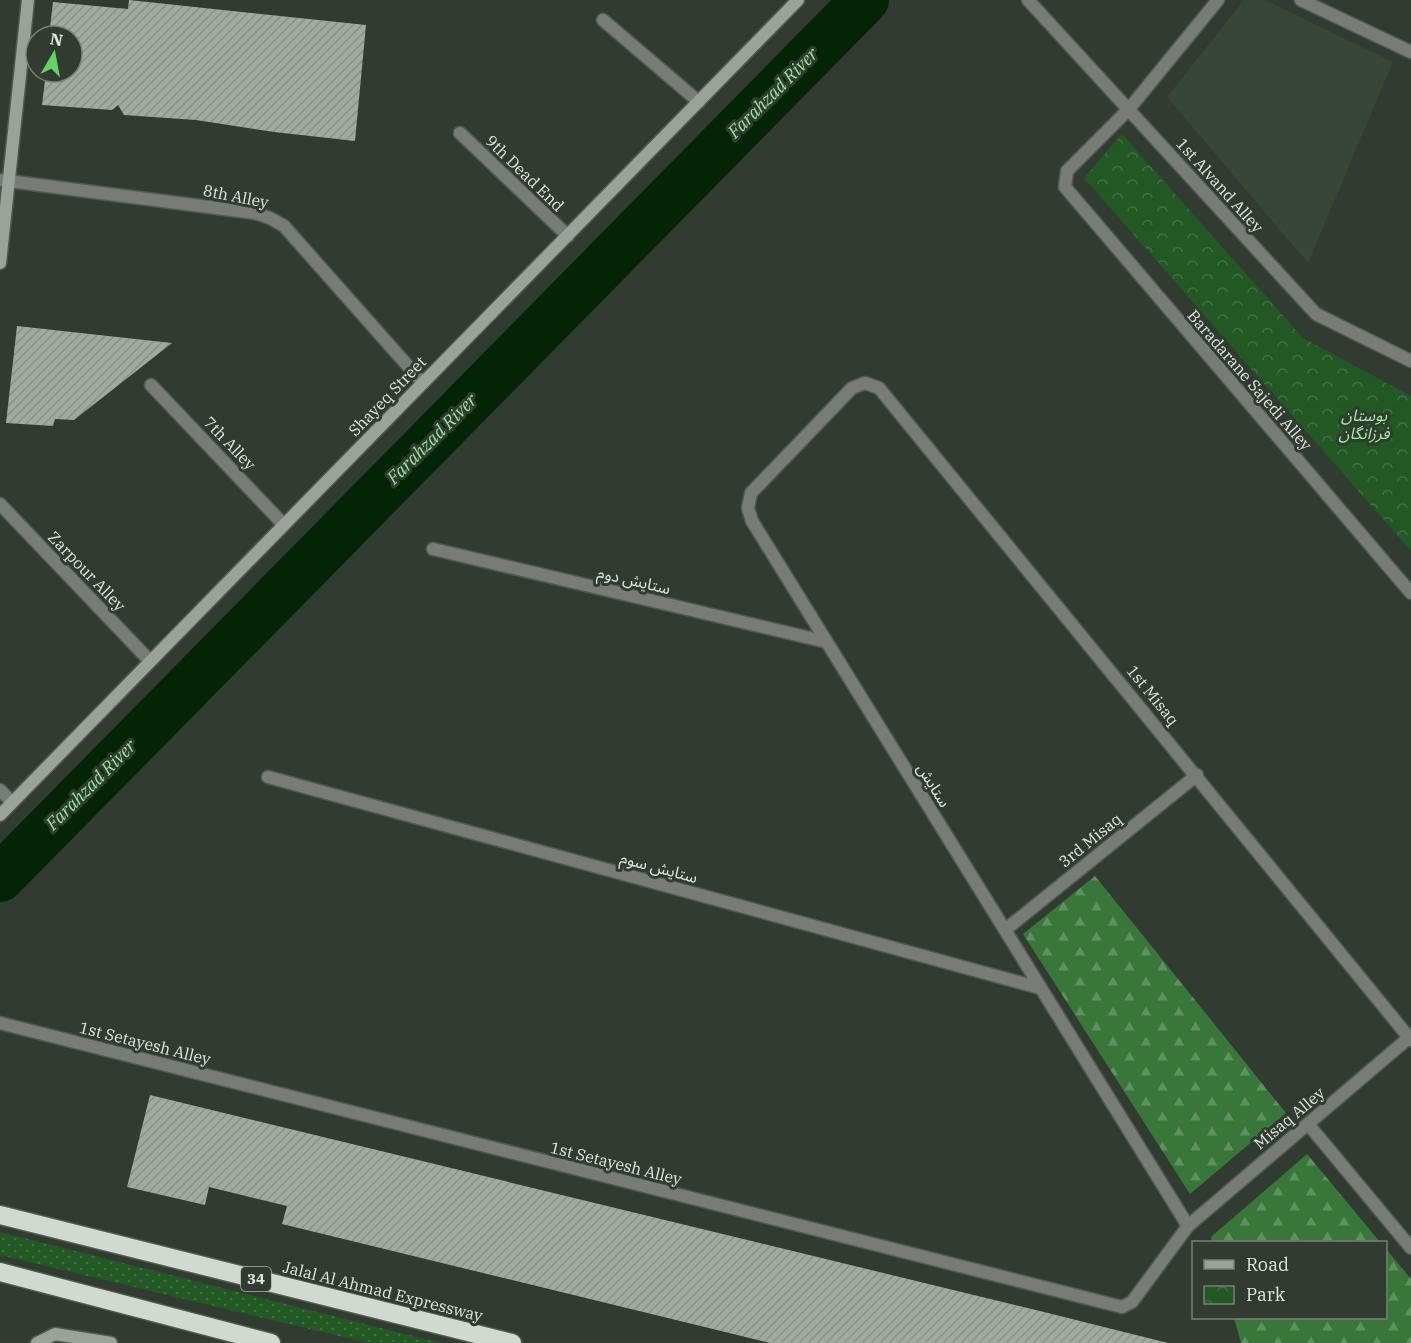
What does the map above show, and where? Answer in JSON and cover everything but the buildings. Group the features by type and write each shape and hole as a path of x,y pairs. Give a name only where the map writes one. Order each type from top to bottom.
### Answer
{"highway":[{"name":"Jalal Al Ahmad Expressway","path":"0,1215 512,1343"},
{"path":"0,1272 272,1343"}],"street":[{"path":"0,263 4,180 28,0"},
{"name":"Shayeq Street","path":"0,815 798,0"},
{"name":"1st Alvand Alley","path":"1028,0 1316,314 1411,361"},
{"path":"1129,109 1218,0"},
{"path":"1301,0 1411,52"},
{"path":"603,20 699,102"},
{"name":"Baradarane Sajedi Alley","path":"1129,109 1067,171 1065,187 1411,593"},
{"name":"9th Dead End","path":"460,133 568,236"},
{"name":"8th Alley","path":"4,180 255,213 270,218 284,226 423,383"},
{"name":"ستایش","path":"865,382 852,388 751,493 748,508 752,521 1188,1226"},
{"name":"1st Misaq","path":"865,382 879,388 1410,1038"},
{"name":"7th Alley","path":"151,385 284,525"},
{"name":"Zarpour Alley","path":"0,504 150,662"},
{"name":"ستایش دوم","path":"433,549 827,642"},
{"name":"3rd Misaq","path":"1005,930 1197,775"},
{"name":"ستایش سوم","path":"268,777 1040,988"},
{"path":"0,790 12,802"},
{"name":"1st Setayesh Alley","path":"0,1023 1110,1305 1122,1307 1132,1302 1188,1226"},
{"name":"Misaq Alley","path":"1188,1226 1410,1038"},
{"path":"1308,1124 1411,1248"},
{"path":"38,1343 55,1334 111,1343"}],"shaded area":[{"path":"1244,0 1265,0 1393,62 1308,263 1167,97"}],"green space":[{"name":"بوستان فرزانگان","path":"1122,134 1303,338 1411,396 1411,551 1084,178"},
{"path":"1095,876 1286,1113 1190,1194 1023,934"},
{"path":"1307,1154 1379,1241 1212,1241 1211,1237"},
{"path":"0,1232 441,1343 368,1343 0,1255"},
{"path":"1387,1250 1411,1279 1411,1343 1241,1343 1234,1319 1387,1319"}],"waterway":[{"name":"Farahzad River","path":"0,878 865,0"}]}
